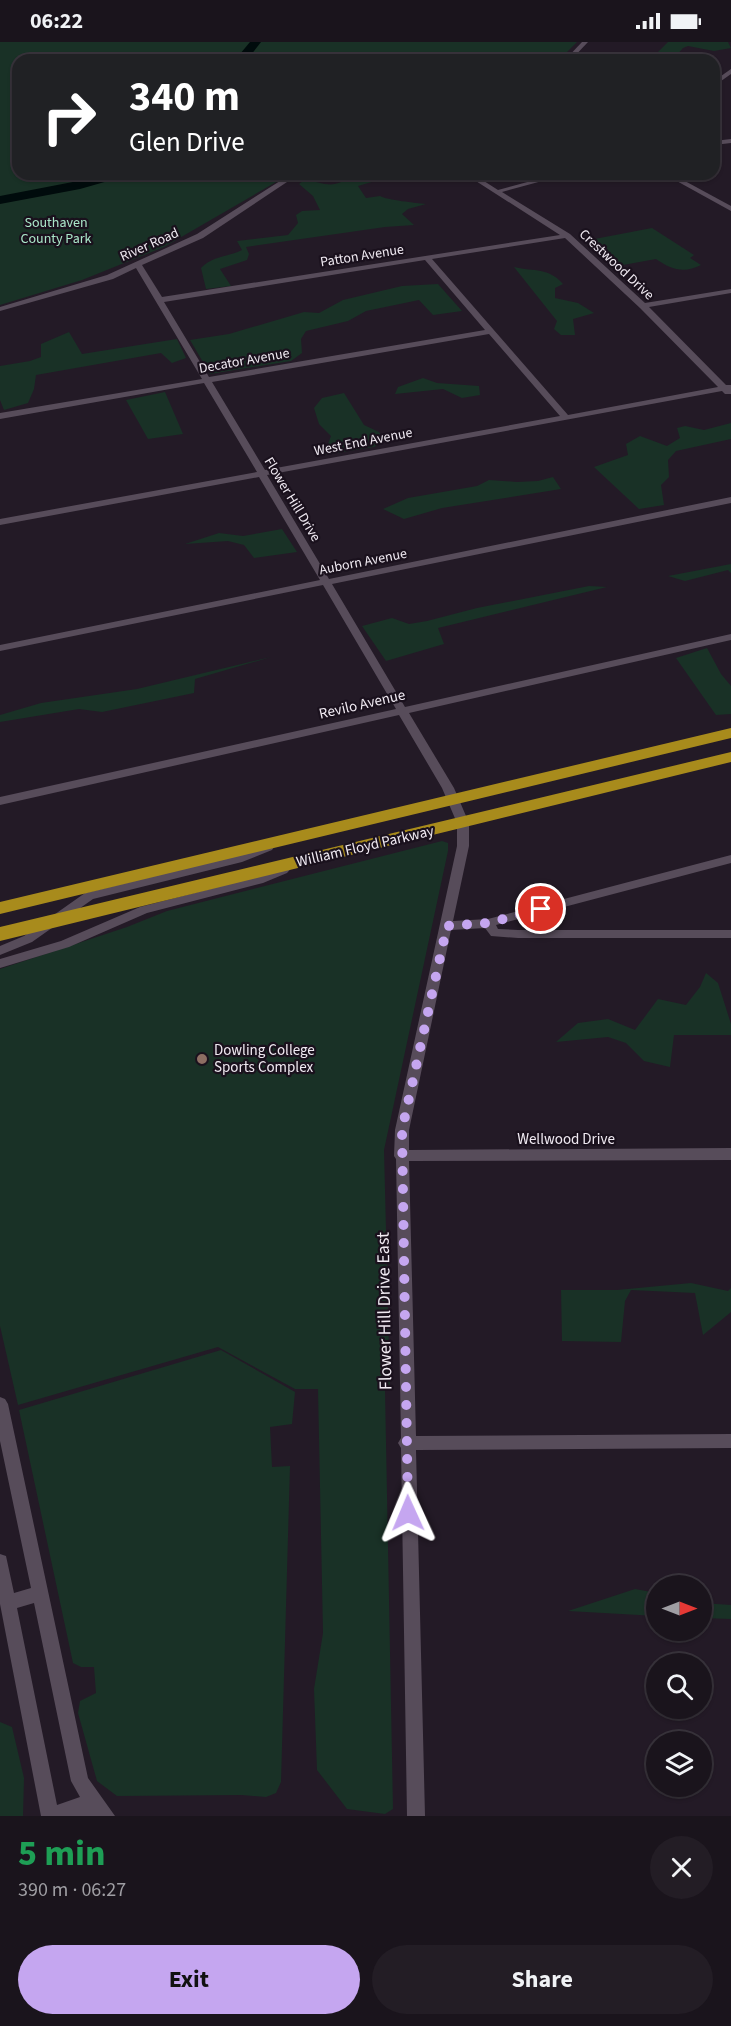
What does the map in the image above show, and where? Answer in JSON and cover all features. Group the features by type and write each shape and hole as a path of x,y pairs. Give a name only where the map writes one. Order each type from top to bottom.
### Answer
{"highway":[{"name":"William Floyd Parkway","path":"0,934 290,864 459,811 731,734"},
{"name":"William Floyd Parkway","path":"0,908 280,841 459,811 731,757"}],"street":[{"path":"574,54 585,42"},
{"name":"River Road","path":"0,309 111,277 200,236 287,180"},
{"name":"Crestwood Drive","path":"477,180 567,236 729,390"},
{"path":"496,192 542,180"},
{"path":"678,180 731,209"},
{"name":"Patton Avenue","path":"160,300 567,236"},
{"path":"428,258 565,417"},
{"name":"Flower Hill Drive","path":"138,264 402,710 459,811"},
{"path":"643,306 731,291"},
{"name":"Decator Avenue","path":"0,416 492,331"},
{"name":"West End Avenue","path":"0,522 565,417 729,390"},
{"name":"Auborn Avenue","path":"0,648 731,500"},
{"name":"Revilo Avenue","path":"0,801 731,637"},
{"name":"Flower Hill Drive East","path":"416,1816 406,1443 402,1130 463,846 459,811"},
{"path":"0,951 28,939 89,896 242,858 280,841"},
{"path":"447,926 488,923 731,860"},
{"path":"0,963 65,944 144,910 259,880 283,870 290,864"},
{"path":"488,923 495,933 731,934"},
{"name":"Wellwood Drive","path":"401,1156 731,1154"},
{"path":"0,1404 80,1781 102,1812"},
{"path":"406,1443 731,1441"},
{"path":"0,1562 50,1816"},
{"path":"8,1603 41,1593"},
{"path":"58,1816 75,1806 87,1805 102,1812"}],"green space":[{"name":"Southaven County Park","path":"0,42 577,42 565,54 12,54 12,180 280,180 164,247 82,280 0,305"},
{"path":"668,42 728,42 731,48 714,51 688,46 678,54 658,52"},
{"path":"304,180 331,184 345,180 378,180 358,186 366,198 380,196 426,204 408,209 402,214 414,225 246,247 249,254 247,260 220,269 231,286 206,289 201,268 215,259 242,250 237,241 288,235 298,223 296,215 302,211 320,210 313,196 299,184"},
{"path":"652,228 694,255 690,258 701,265 683,270 656,259 612,267 584,241"},
{"path":"514,267 552,275 563,284 555,288 555,298 578,303 594,313 573,319 575,335 561,335 554,329 557,321"},
{"path":"438,284 462,311 433,315 419,300 366,311 348,321 306,331 301,339 302,353 291,361 210,374 190,340 229,334 304,312 319,313 343,300 402,286"},
{"path":"69,332 82,354 177,339 186,358 172,363 161,353 36,375 34,389 28,403 4,410 0,400 0,366 41,357 41,344"},
{"path":"423,378 437,383 479,386 480,395 462,398 443,389 395,394 398,387"},
{"path":"165,392 183,434 148,439 126,400"},
{"path":"344,393 364,425 379,432 385,441 374,447 324,455 331,436 319,424 314,408 322,398"},
{"path":"731,423 731,439 676,451 668,460 669,477 661,485 664,505 639,509 594,467 628,455 626,444 640,436 667,446 680,438 677,428 685,426 704,430"},
{"path":"553,477 561,489 442,508 404,519 383,509 408,498 477,486 489,480 517,482 538,481"},
{"path":"282,529 297,552 254,558 244,545 228,541 185,544 219,533 243,536"},
{"path":"731,564 731,573 728,570 685,581 668,576"},
{"path":"589,586 607,587 438,628 444,644 386,661 362,626 392,618 409,624 427,621 477,608"},
{"path":"707,648 721,674 731,686 731,714 716,715 676,658"},
{"path":"271,657 195,679 194,693 102,712 79,709 0,722 0,715 41,703 137,689"},
{"name":"Dowling College Sports Complex","path":"442,841 448,843 448,851 384,1150 390,1389 385,1390 393,1809 385,1814 347,1809 317,1770 314,1689 323,1633 318,1389 295,1389 218,1347 18,1405 0,1326 0,969 127,927 167,911"},
{"path":"706,973 718,983 731,1024 731,1035 674,1035 670,1067 644,1061 626,1043 608,1037 556,1042 578,1023 608,1019 635,1030 658,999 686,1005 700,987"},
{"path":"691,1283 728,1291 731,1288 731,1312 703,1335 695,1293 631,1290 625,1301 621,1342 562,1341 561,1290 617,1290"},
{"path":"221,1350 295,1392 292,1424 270,1427 272,1467 290,1466 281,1782 276,1793 266,1797 242,1795 117,1796 97,1781 78,1713 80,1701 96,1693 94,1667 81,1667 73,1663 19,1410"},
{"path":"635,1589 646,1591 646,1615 568,1611"},
{"path":"712,1604 731,1605 731,1619 712,1618"},
{"path":"0,1722 12,1727 24,1778 23,1816 0,1816"}],"waterway":[{"path":"246,54 256,42"},
{"path":"0,200 97,180"}],"place":[{"name":"Dowling College Sports Complex","path":"202,1059"}],"route":[{"path":"408,1513 402,1130 447,926 488,923 541,909"}]}
